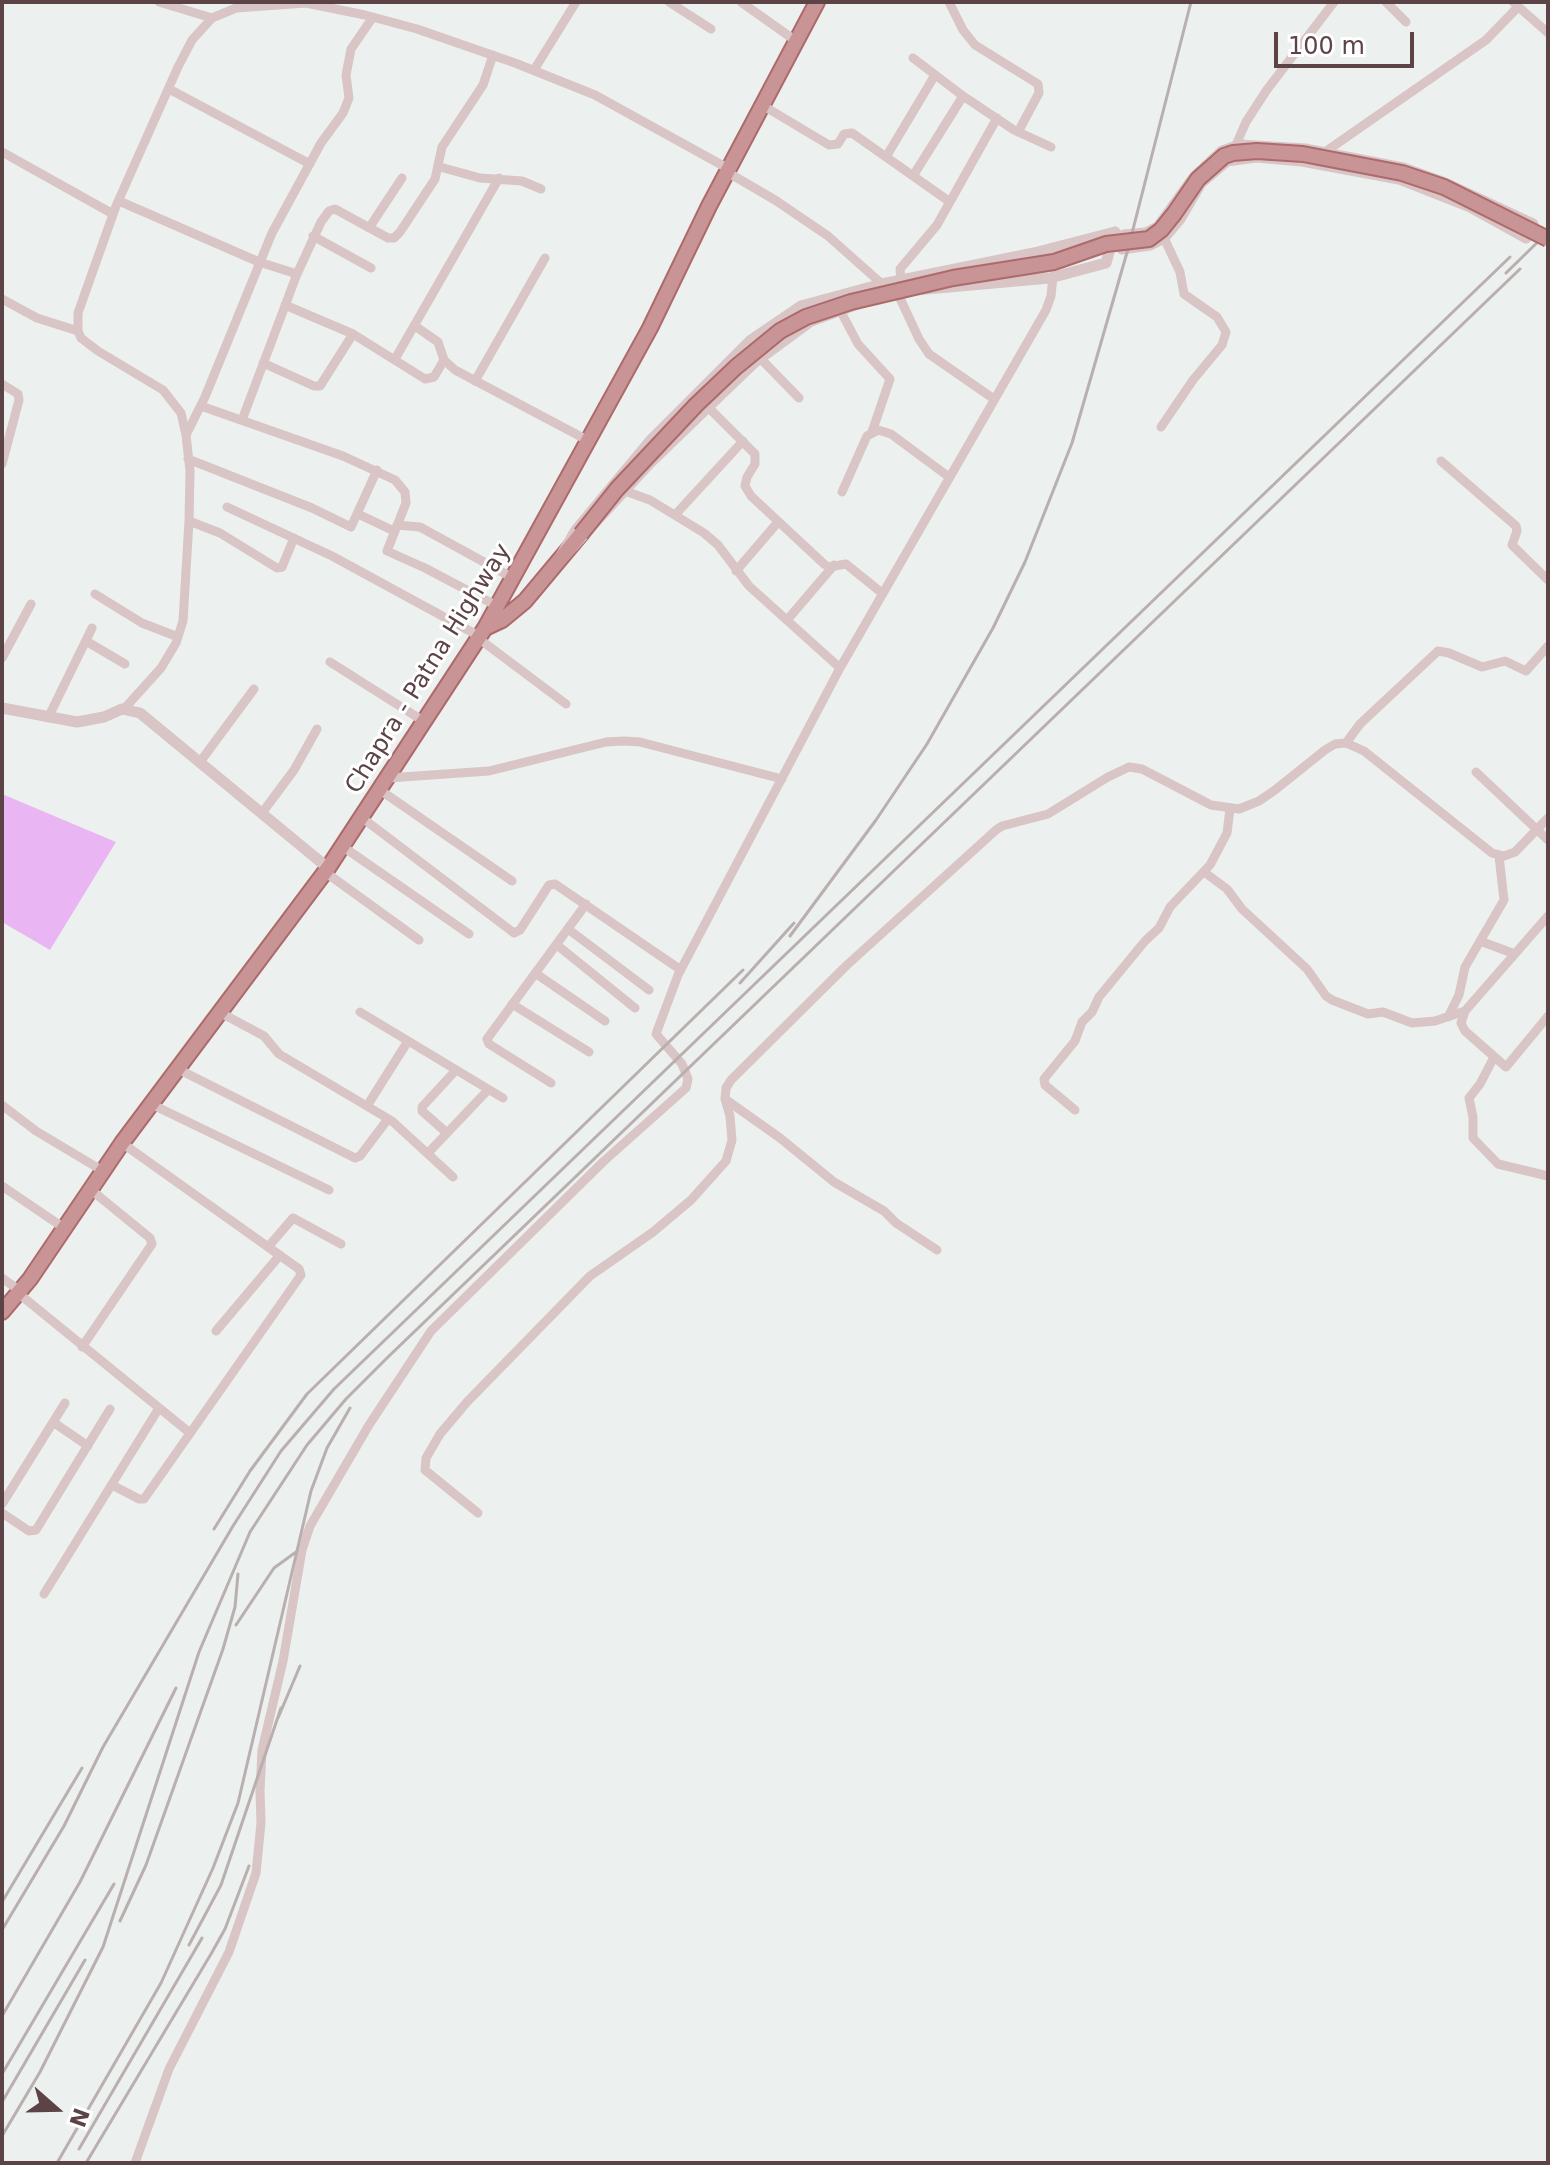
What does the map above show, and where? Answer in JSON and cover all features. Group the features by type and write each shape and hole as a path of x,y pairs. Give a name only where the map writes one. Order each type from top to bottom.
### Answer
{"highway":[{"name":"Chapra - Patna Highway","path":"2,1312 122,1143 326,870 481,634 650,328 817,2"},
{"path":"481,634 525,601 617,489 696,405 780,331 806,317 851,302 953,278 1054,262 1106,244 1149,239 1161,230 1198,179 1224,156 1248,151 1303,154 1402,173 1444,187 1548,241"}],"street":[{"path":"159,2 212,18"},
{"path":"534,70 576,2"},
{"path":"669,2 711,29"},
{"path":"741,2 796,41"},
{"path":"949,2 963,30 975,45 1038,84 1039,93 1018,132"},
{"path":"1235,147 1246,122 1266,91 1334,2"},
{"path":"1386,2 1406,22"},
{"path":"2,708 48,718 89,721 124,709 161,668 178,637 186,594 189,521 188,459 181,413 163,390 98,351 81,338 78,331 81,303 113,214 192,40 212,18 236,8 306,3 373,17 534,70 615,105 728,171 828,236 882,284 899,288 1039,279 1106,263 1119,235"},
{"path":"1325,152 1486,40 1516,4 1548,33"},
{"path":"186,435 201,406 272,233 347,104 346,75 351,49 373,17"},
{"path":"242,420 297,274 325,216 335,209 388,238 394,238 435,179 440,167 439,154 446,137 483,85 493,55"},
{"path":"913,58 1018,132 1051,147"},
{"path":"886,157 935,75"},
{"path":"169,89 310,164"},
{"path":"913,176 963,96"},
{"path":"762,105 829,145 838,144 848,132 950,202"},
{"path":"994,399 929,354 899,288 900,269 937,225 997,118"},
{"path":"555,566 708,407 760,358 811,321 899,288 1115,232 1119,235 1146,233 1158,227 1194,177 1222,151 1258,146 1325,152 1403,168 1445,183 1548,232"},
{"path":"2,152 113,214"},
{"path":"1119,235 1122,249 1150,245 1164,238 1180,219 1201,183 1227,161 1256,157 1302,161 1399,179 1470,207 1526,238 1533,224"},
{"path":"440,167 480,178 522,181 541,189"},
{"path":"369,228 402,178"},
{"path":"395,359 499,178"},
{"path":"119,201 259,262 297,274"},
{"path":"313,236 371,268"},
{"path":"1161,427 1222,345 1226,332 1217,317 1184,294 1180,272 1164,238"},
{"path":"475,381 545,258"},
{"path":"135,2163 169,2069 229,1952 256,1873 261,1823 262,1750 283,1661 302,1550 310,1526 369,1425 431,1331 604,1161 684,1092 688,1079 682,1064 656,1034 681,970 840,668 1046,310 1053,276"},
{"path":"555,566 576,530 641,451 751,340 801,306 882,284"},
{"path":"2,299 37,318 78,331"},
{"path":"285,305 353,334 430,380 444,360"},
{"path":"840,310 858,344 890,379 872,432 863,443 842,492"},
{"path":"415,326 438,342 444,360 455,370 589,441"},
{"path":"263,363 320,386 353,334"},
{"path":"760,358 799,398"},
{"path":"2,384 18,394 19,400 2,464"},
{"path":"201,406 377,470 395,480 405,492 406,503 386,548 388,552 497,606"},
{"path":"708,407 757,458 747,477 746,490 824,564 829,567 846,564 882,593"},
{"path":"872,432 878,430 891,434 949,477"},
{"path":"675,515 743,441"},
{"path":"188,459 312,508 351,527 377,470"},
{"path":"1441,461 1516,526 1518,530 1512,545 1548,580"},
{"path":"625,491 650,500 713,540 749,586 840,668"},
{"path":"227,507 332,556 481,634 566,704"},
{"path":"358,514 395,528 420,527 513,578"},
{"path":"189,521 220,533 277,568 282,567 294,538"},
{"path":"736,571 778,522"},
{"path":"788,619 834,565"},
{"path":"95,594 142,623 178,637"},
{"path":"2,658 31,604"},
{"path":"48,718 92,628"},
{"path":"86,641 125,664"},
{"path":"1346,743 1360,724 1438,651 1484,667 1504,661 1526,671 1548,646"},
{"path":"330,662 425,722"},
{"path":"200,762 254,689"},
{"path":"124,709 140,713 326,870 419,940"},
{"path":"262,813 294,770 317,729"},
{"path":"384,784 489,771 606,742 624,741 640,742 782,779"},
{"path":"478,1513 428,1474 424,1463 467,1402 580,1286 691,1200 726,1161 731,1148 732,1130 725,1099 726,1088 734,1076 912,905 1002,826 1048,814 1129,767 1142,769 1211,805 1230,809 1248,807 1325,750 1335,744 1346,743 1364,751 1482,848 1499,856 1515,852 1548,818"},
{"path":"1476,772 1548,840"},
{"path":"384,784 512,881"},
{"path":"1075,1110 1045,1085 1044,1079 1075,1041 1082,1022 1092,1012 1099,997 1159,928 1170,907 1204,872 1227,833 1230,809"},
{"path":"361,817 514,933 520,930 551,883 681,970"},
{"path":"342,846 469,934"},
{"path":"1448,1017 1459,995 1463,972 1504,900 1499,856"},
{"path":"1204,872 1223,884 1242,909 1307,969 1328,998 1368,1014 1383,1012 1412,1023 1427,1023 1465,1011"},
{"path":"551,1083 488,1042 488,1037 586,904"},
{"path":"1548,916 1465,1011 1461,1023 1493,1059 1508,1067 1548,1016"},
{"path":"568,929 649,990"},
{"path":"1480,941 1515,954"},
{"path":"557,945 635,1008"},
{"path":"535,973 605,1021"},
{"path":"512,1004 589,1052"},
{"path":"360,1012 503,1098"},
{"path":"221,1013 260,1034 279,1054 388,1119 453,1177"},
{"path":"367,1106 408,1041"},
{"path":"1493,1059 1468,1100 1473,1117 1473,1138 1498,1164 1548,1176"},
{"path":"178,1069 355,1158 360,1156 388,1119"},
{"path":"447,1133 422,1111 422,1107 456,1070"},
{"path":"428,1153 488,1090"},
{"path":"725,1099 834,1182 884,1211 896,1223 937,1250"},
{"path":"151,1104 329,1190"},
{"path":"2,1105 36,1131 103,1171"},
{"path":"112,1485 144,1499 300,1280 301,1271 122,1143"},
{"path":"2,1186 64,1228"},
{"path":"82,1347 152,1244 150,1238 90,1189"},
{"path":"268,1247 293,1218 341,1244"},
{"path":"216,1331 280,1255"},
{"path":"2,1278 190,1433"},
{"path":"2,1504 65,1403"},
{"path":"44,1594 159,1408"},
{"path":"2,1513 29,1531 35,1531 110,1409"},
{"path":"53,1422 88,1446"}],"shaded area":[{"path":"2,794 116,842 50,950 2,922"}],"railway":[{"path":"790,936 876,820 927,744 993,628 1025,562 1072,443 1128,249 1191,2"},
{"path":"1506,273 1548,232"},
{"path":"2,1930 64,1826 103,1747 233,1526 281,1451 334,1389 1510,257"},
{"path":"2,2136 40,2072 103,1947 199,1652 250,1532 307,1445 346,1399 388,1357 1520,269"},
{"path":"740,983 794,923"},
{"path":"214,1529 250,1471 307,1394 743,970"},
{"path":"57,2163 161,1983 213,1868 238,1803 311,1491 327,1448 350,1408"},
{"path":"236,1625 274,1568 296,1552"},
{"path":"120,1921 146,1865 223,1649 235,1607 238,1574"},
{"path":"278,1718 300,1666"},
{"path":"2,2016 80,1882 176,1688"},
{"path":"189,1945 221,1885 281,1708"},
{"path":"2,1902 82,1768"},
{"path":"86,2163 225,1929 249,1866"},
{"path":"2,2074 114,1884"},
{"path":"79,2149 202,1938"},
{"path":"2,2102 85,1960"}]}
